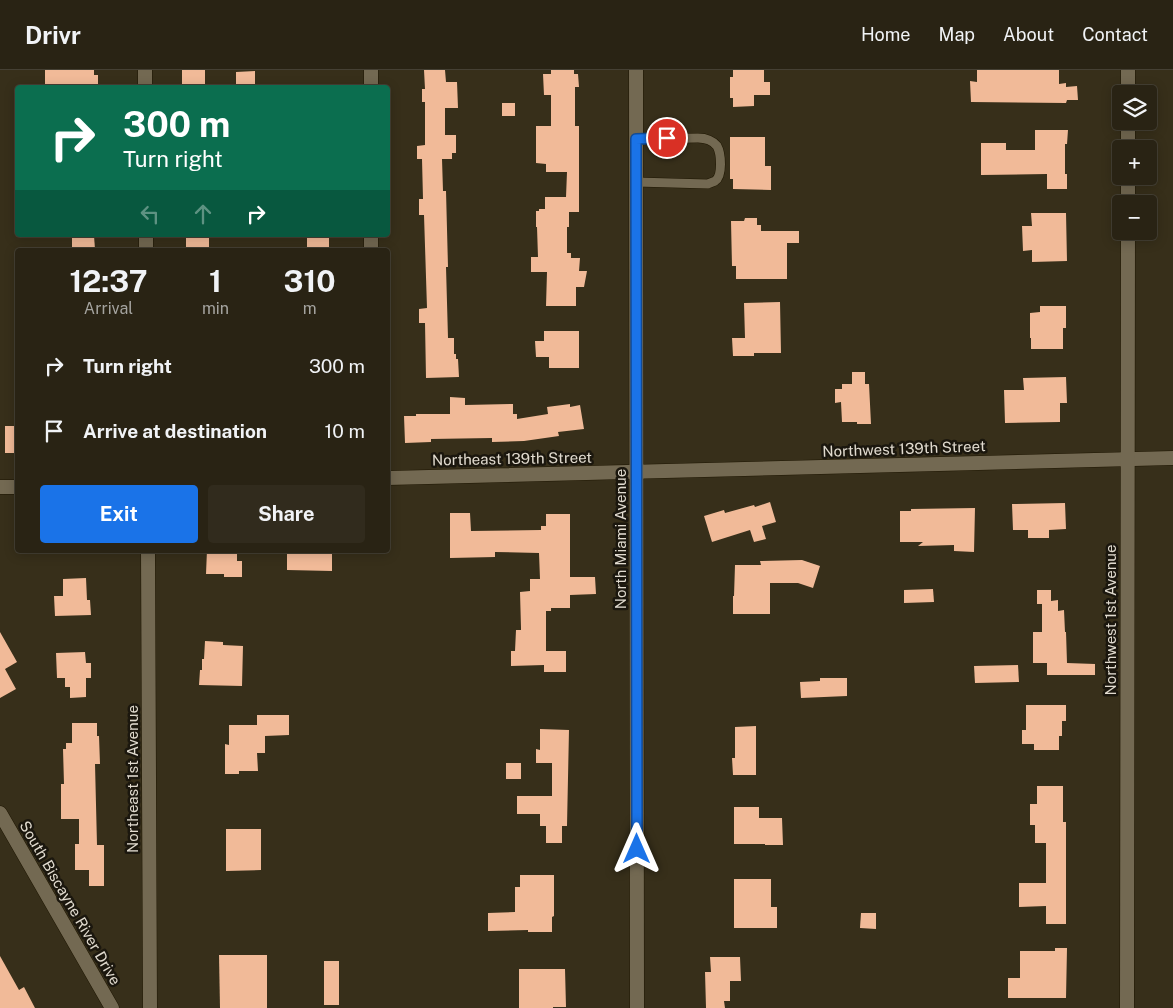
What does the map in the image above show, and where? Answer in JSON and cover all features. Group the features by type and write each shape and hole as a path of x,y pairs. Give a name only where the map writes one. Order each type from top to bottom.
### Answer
{"street":[{"path":"145,70 145,85"},
{"path":"371,70 371,85"},
{"name":"North Miami Avenue","path":"636,70 637,1008"},
{"path":"1128,70 1128,85"},
{"name":"Northwest 1st Avenue","path":"1127,1008 1128,240"},
{"name":"Northwest 139th Street","path":"637,472 1173,458"},
{"name":"Northeast 139th Street","path":"390,478 637,472"},
{"path":"0,487 15,487"},
{"name":"Northeast 1st Avenue","path":"148,553 150,1008"},
{"name":"South Biscayne River Drive","path":"0,813 112,1008"}],"lane":[{"path":"636,139 706,138 717,146 720,159 718,177 715,182 708,184 636,182"}],"building":[{"path":"45,70 94,70 94,75 98,75 98,85 45,85"},
{"path":"182,70 205,70 205,85 182,85"},
{"path":"424,70 445,70 446,82 457,82 458,108 445,108 445,135 456,135 456,153 452,153 452,159 442,159 443,191 446,191 448,338 454,338 454,354 456,354 456,359 458,359 459,377 426,378 425,323 419,323 419,309 427,308 424,215 419,215 419,199 423,199 422,159 417,159 417,146 425,145 425,102 422,102 422,89 425,89"},
{"path":"551,70 574,70 574,74 578,74 579,87 575,87 575,126 579,126 579,212 569,212 567,253 571,253 571,258 580,258 579,271 587,271 584,287 576,287 576,306 546,306 547,272 531,272 531,257 538,257 536,211 545,209 545,197 566,197 567,172 546,172 546,164 536,163 536,126 551,126 551,95 544,95 543,74 551,74"},
{"path":"733,70 764,70 764,82 770,82 770,95 754,95 754,106 733,107 733,98 730,98 730,77 733,77"},
{"path":"977,70 1059,70 1059,84 1066,83 1066,87 1077,86 1078,100 1067,100 1066,103 971,102 970,81 977,82"},
{"path":"255,71 255,85 236,85 236,72"},
{"path":"502,103 515,103 515,116 502,116"},
{"path":"1035,130 1068,130 1067,144 1065,144 1067,189 1047,189 1047,174 981,175 981,143 1006,143 1006,150 1035,150"},
{"path":"730,137 765,137 765,166 771,166 771,190 733,189 733,179 730,179"},
{"path":"1031,213 1066,213 1067,261 1032,262 1032,250 1023,251 1022,226 1032,226"},
{"path":"745,218 757,218 757,225 761,225 761,231 799,231 799,243 787,243 787,279 736,279 736,266 732,266 731,221 744,221"},
{"path":"72,237 94,237 95,248 72,248"},
{"path":"186,237 209,237 209,248 186,248"},
{"path":"307,237 329,237 329,248 307,248"},
{"path":"780,302 781,353 754,353 754,356 733,356 732,338 745,338 744,303"},
{"path":"1040,306 1066,306 1066,328 1063,328 1063,349 1031,349 1030,313 1040,312"},
{"path":"544,331 579,331 579,368 549,368 549,357 536,357 535,341 544,341"},
{"path":"852,372 865,372 865,384 869,384 871,424 842,422 841,402 835,403 835,389 842,389 842,384 852,384"},
{"path":"1066,377 1067,403 1060,403 1060,422 1005,423 1004,390 1024,390 1023,378"},
{"path":"450,397 465,398 465,405 513,404 513,414 517,414 517,419 548,414 547,407 570,404 570,407 580,405 584,429 558,432 559,436 524,441 492,442 492,438 431,439 431,442 405,443 404,416 450,414"},
{"path":"5,426 15,426 15,453 5,453"},
{"path":"770,502 776,522 762,526 766,539 754,542 750,530 712,542 704,516 724,510 725,513 754,505 755,507"},
{"path":"1065,503 1066,529 1049,530 1049,538 1028,538 1028,530 1013,530 1012,504"},
{"path":"975,508 974,552 954,551 954,545 918,546 923,542 900,542 900,511 911,511 911,509"},
{"path":"450,513 470,513 471,531 541,530 541,526 546,526 546,514 570,514 570,577 595,577 596,594 570,595 570,608 551,608 551,611 546,611 546,651 566,651 566,672 544,672 544,665 511,666 511,651 515,651 516,630 521,630 520,592 530,591 530,579 540,579 539,553 495,552 495,557 450,558"},
{"path":"207,553 237,553 237,561 242,561 242,577 206,574"},
{"path":"287,553 332,553 332,571 287,570"},
{"path":"802,560 820,566 813,588 798,583 770,583 770,614 733,614 735,565 761,565 760,561"},
{"path":"86,578 87,600 90,600 91,615 55,616 54,596 63,596 63,579"},
{"path":"933,589 934,602 904,603 904,590"},
{"path":"1037,590 1051,590 1051,601 1058,600 1058,611 1064,610 1067,663 1095,664 1095,675 1047,675 1047,663 1033,663 1033,632 1042,632 1042,604 1037,604"},
{"path":"0,632 17,662 5,669 16,689 0,698"},
{"path":"205,641 223,642 223,645 243,646 242,686 199,685"},
{"path":"85,652 86,663 91,663 91,678 86,678 86,697 70,698 70,687 65,687 65,678 57,678 56,653"},
{"path":"1018,665 1019,682 975,683 974,666"},
{"path":"820,678 847,678 847,696 801,698 800,682 820,681"},
{"path":"1026,705 1066,705 1066,721 1062,721 1062,736 1059,736 1059,750 1034,750 1034,744 1022,744 1022,730 1026,730"},
{"path":"257,715 289,715 289,735 265,736 265,753 257,753 258,771 239,771 239,774 225,774 225,744 229,745 229,725 257,725"},
{"path":"72,723 97,723 100,764 95,764 97,845 104,845 104,886 89,886 89,870 75,870 75,844 79,844 79,819 61,819 61,784 64,784 63,749 66,749 66,743 72,743"},
{"path":"756,726 756,775 733,775 732,758 735,758 735,727"},
{"path":"540,729 569,730 567,826 562,826 562,843 546,843 546,826 540,826 540,814 517,814 517,796 552,796 552,763 536,763 536,749 540,750"},
{"path":"506,763 521,763 521,779 506,779"},
{"path":"1037,786 1063,786 1063,822 1066,822 1066,924 1046,924 1046,906 1019,907 1019,883 1046,883 1046,843 1035,843 1035,825 1030,825 1030,804 1037,804"},
{"path":"734,807 759,807 759,818 782,818 783,845 734,844"},
{"path":"226,829 261,829 261,870 226,871"},
{"path":"520,875 554,875 552,932 528,932 528,930 488,931 488,913 515,912 515,887 520,887"},
{"path":"734,879 771,879 771,907 777,907 777,928 734,928"},
{"path":"861,913 876,913 876,929 860,928"},
{"path":"1055,948 1067,948 1066,998 1008,998 1008,978 1020,978 1020,951 1055,951"},
{"path":"219,955 267,955 267,1008 220,1008"},
{"path":"0,956 19,990 24,987 35,1008 0,1008"},
{"path":"710,957 740,957 741,981 730,981 730,1001 724,1001 725,1008 706,1008 705,972 711,972"},
{"path":"324,961 339,961 339,1005 324,1005"},
{"path":"519,969 565,969 566,1007 519,1008"}],"route":[{"path":"637,849 636,139 667,138"}]}
